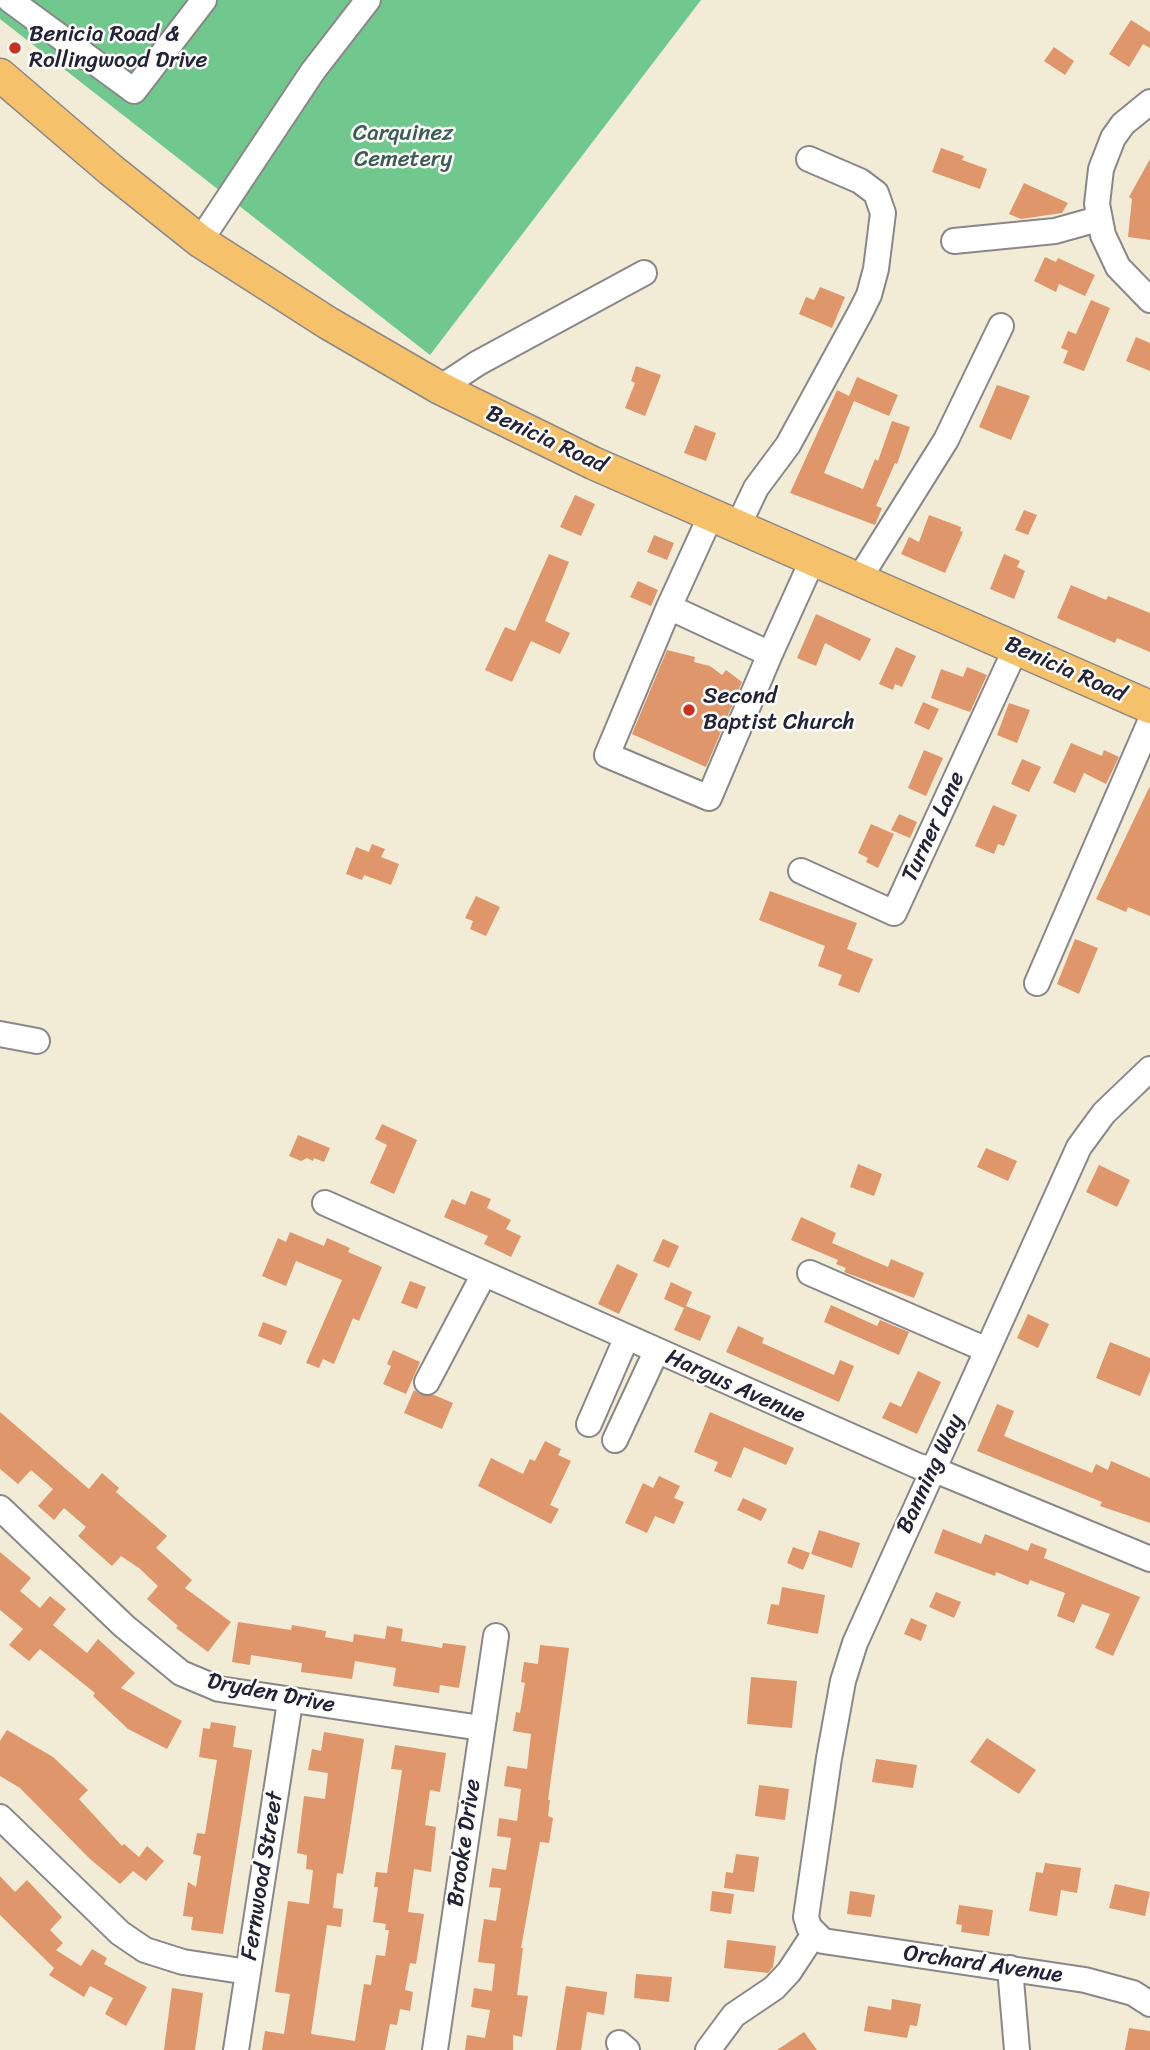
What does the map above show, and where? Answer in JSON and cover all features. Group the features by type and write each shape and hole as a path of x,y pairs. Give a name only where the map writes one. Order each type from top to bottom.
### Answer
{"main road":[{"name":"Benicia Road","path":"0,75 111,170 200,241 328,323 440,388 593,463 1149,707"}],"street":[{"path":"10,0 134,91 204,0"},
{"path":"200,241 313,71 368,0"},
{"path":"1150,102 1123,124 1106,153 1098,188 1098,219 1118,267 1150,300"},
{"path":"809,159 860,181 876,192 883,212 876,269 869,295 788,445 756,488 725,520 669,607 607,755 709,798 813,559"},
{"path":"954,241 1055,231 1098,219"},
{"path":"440,388 478,363 645,273"},
{"path":"859,579 946,440 1001,326"},
{"path":"669,607 770,654"},
{"name":"Turner Lane","path":"801,871 894,913 1016,648"},
{"path":"1037,983 1149,707"},
{"path":"0,1034 37,1041"},
{"name":"Banning Way","path":"810,1926 829,1758 846,1672 867,1616 1079,1147 1104,1113 1150,1069"},
{"name":"Hargus Avenue","path":"325,1203 626,1339 918,1466 935,1469 1150,1559"},
{"path":"810,1273 987,1350"},
{"path":"427,1382 484,1274"},
{"path":"589,1424 626,1339"},
{"path":"615,1440 656,1352"},
{"name":"Dryden Drive","path":"0,1508 124,1626 181,1673 219,1689 290,1702 481,1728"},
{"name":"Brooke Drive","path":"435,2050 495,1636"},
{"name":"Fernwood Street","path":"236,2050 290,1702"},
{"path":"0,1816 120,1933 145,1950 183,1962 248,1972"},
{"path":"708,2050 734,2015 774,1988 789,1972 810,1926"},
{"name":"Orchard Avenue","path":"810,1926 833,1943 1085,1980 1133,1993 1150,2004"},
{"path":"1010,1968 1017,2050"}],"green space":[{"name":"Carquinez Cemetery","path":"0,0 701,0 430,355 0,19"}],"building":[{"path":"1131,20 1150,32 1150,48 1143,44 1129,67 1109,54"},
{"path":"1054,47 1074,61 1065,75 1044,61"},
{"path":"941,148 964,156 962,160 987,169 980,189 932,172"},
{"path":"1150,159 1150,240 1128,237 1132,199 1129,197"},
{"path":"1024,183 1068,203 1062,213 1021,219 1009,214"},
{"path":"1045,257 1056,262 1058,258 1095,275 1085,296 1059,284 1056,292 1034,281"},
{"path":"820,287 845,297 832,328 799,314 806,297 814,300"},
{"path":"1091,300 1110,308 1084,371 1063,363 1068,351 1061,348 1068,331 1076,334"},
{"path":"1136,337 1150,343 1150,371 1126,361"},
{"path":"636,366 661,375 645,416 625,408 635,383 631,381"},
{"path":"857,377 898,395 889,416 854,401 824,473 863,489 875,459 878,461 892,421 910,427 897,464 895,463 876,506 882,508 875,525 790,493 837,390 849,396"},
{"path":"997,385 1030,396 1011,440 979,427"},
{"path":"695,425 716,433 706,461 684,453"},
{"path":"575,495 595,504 581,536 560,527"},
{"path":"1024,510 1037,515 1028,535 1015,530"},
{"path":"929,515 961,527 960,531 963,532 945,573 901,554 909,537 919,542"},
{"path":"654,535 674,543 667,560 647,552"},
{"path":"549,554 569,562 545,621 570,633 560,654 531,641 512,682 485,670 505,627 515,631"},
{"path":"1004,554 1020,561 1017,567 1025,571 1014,599 990,589"},
{"path":"638,581 658,590 651,606 630,597"},
{"path":"1071,585 1106,600 1108,596 1150,613 1150,652 1117,638 1115,643 1057,618"},
{"path":"816,614 871,639 860,661 825,643 816,666 797,658"},
{"path":"896,647 916,656 902,687 895,684 893,690 879,684"},
{"name":"Second Baptist Church","path":"667,650 695,657 694,662 710,666 722,675 726,670 742,682 706,767 632,734"},
{"path":"967,667 987,675 970,712 931,698 941,669 963,677"},
{"path":"923,702 939,709 929,730 914,723"},
{"path":"1009,703 1030,710 1017,743 997,735"},
{"path":"1071,743 1102,756 1104,750 1119,757 1106,784 1084,773 1075,793 1053,783"},
{"path":"924,750 943,758 926,796 908,788"},
{"path":"1022,759 1041,767 1029,792 1011,784"},
{"path":"1150,786 1150,916 1128,907 1126,912 1096,899"},
{"path":"993,805 1017,815 1004,846 998,844 994,854 975,846"},
{"path":"899,814 917,822 910,838 891,830"},
{"path":"871,824 894,834 878,868 866,862 868,858 858,853"},
{"path":"372,844 385,849 381,857 399,864 391,885 364,875 362,880 346,874 356,847 369,852"},
{"path":"770,891 857,923 847,949 873,959 859,993 838,985 842,975 818,966 825,946 759,920"},
{"path":"476,896 500,907 486,936 470,929 473,921 465,918"},
{"path":"1075,939 1098,948 1079,994 1057,984"},
{"path":"382,1124 417,1140 394,1194 370,1183 387,1145 375,1139"},
{"path":"298,1135 330,1148 324,1162 314,1158 313,1161 307,1158 301,1161 289,1156"},
{"path":"986,1148 1017,1161 1008,1181 977,1167"},
{"path":"858,1164 882,1174 874,1196 850,1187"},
{"path":"1099,1165 1130,1180 1117,1207 1086,1192"},
{"path":"471,1191 491,1199 487,1208 511,1220 506,1229 521,1236 511,1257 484,1244 488,1236 444,1217 452,1199 465,1205"},
{"path":"801,1217 836,1233 832,1243 888,1267 891,1259 924,1273 914,1298 844,1272 846,1268 836,1264 838,1260 791,1240"},
{"path":"290,1232 324,1246 327,1238 350,1248 348,1252 382,1267 359,1321 353,1318 334,1364 323,1359 319,1368 306,1363 342,1280 296,1261 286,1286 262,1276 278,1238 286,1242"},
{"path":"663,1239 679,1246 669,1268 653,1261"},
{"path":"617,1264 638,1274 619,1314 598,1304"},
{"path":"410,1281 426,1287 417,1309 401,1303"},
{"path":"671,1282 692,1292 686,1306 711,1316 700,1341 674,1330 684,1308 664,1299"},
{"path":"831,1305 877,1326 880,1320 909,1332 899,1355 824,1322"},
{"path":"1028,1314 1049,1324 1038,1348 1017,1338"},
{"path":"263,1322 287,1331 281,1345 258,1336"},
{"path":"738,1326 764,1338 762,1343 834,1375 840,1360 854,1366 839,1402 726,1352"},
{"path":"1110,1342 1150,1358 1150,1371 1140,1396 1096,1378"},
{"path":"393,1350 420,1362 406,1394 383,1384 391,1366 387,1364"},
{"path":"918,1371 941,1382 917,1434 882,1418 890,1402 901,1407"},
{"path":"414,1390 421,1395 434,1395 453,1403 442,1429 404,1413"},
{"path":"997,1404 1014,1411 1004,1436 1092,1473 1096,1464 1108,1470 1111,1461 1150,1478 1150,1523 1100,1506 1102,1502 977,1451"},
{"path":"0,1412 89,1489 102,1473 119,1488 116,1492 167,1536 156,1548 192,1580 185,1588 231,1622 208,1652 176,1628 178,1626 147,1599 158,1586 139,1568 121,1556 112,1566 78,1536 86,1527 64,1508 54,1520 38,1506 53,1489 31,1470 18,1484 0,1469"},
{"path":"710,1412 794,1448 786,1465 744,1447 731,1478 714,1471 718,1462 694,1452"},
{"path":"545,1441 561,1449 558,1455 571,1461 550,1505 559,1509 551,1524 478,1486 491,1458 523,1474 530,1459 535,1461"},
{"path":"659,1476 680,1486 674,1498 684,1502 674,1524 655,1516 647,1533 625,1523 643,1483 653,1488"},
{"path":"743,1498 767,1509 761,1521 737,1510"},
{"path":"943,1529 981,1544 985,1534 1028,1551 1031,1543 1047,1549 1044,1558 1140,1597 1113,1656 1095,1648 1110,1614 1082,1604 1074,1623 1057,1616 1065,1593 1030,1580 1028,1585 996,1572 995,1576 934,1553"},
{"path":"819,1530 860,1543 852,1568 811,1554"},
{"path":"793,1547 810,1553 803,1570 787,1563"},
{"path":"0,1552 31,1578 20,1591 40,1608 50,1596 66,1609 53,1625 87,1653 98,1639 135,1673 121,1688 182,1721 167,1749 128,1729 93,1696 95,1693 40,1649 29,1661 9,1645 23,1629 0,1610"},
{"path":"782,1587 825,1595 818,1634 767,1624 771,1604 779,1605"},
{"path":"936,1592 961,1602 954,1618 929,1607"},
{"path":"911,1618 927,1625 921,1641 904,1634"},
{"path":"238,1622 291,1630 292,1625 326,1631 325,1637 353,1642 354,1634 385,1639 387,1626 403,1629 401,1641 442,1648 443,1643 466,1646 459,1688 440,1685 439,1693 393,1686 396,1668 355,1661 352,1679 301,1672 302,1663 251,1655 250,1665 232,1662"},
{"path":"540,1645 569,1648 548,1800 548,1816 553,1818 549,1843 540,1842 521,1948 517,1995 528,1996 522,2037 513,2035 513,2050 465,2050 467,2035 485,2038 490,2010 471,2007 474,1988 492,1991 495,1964 478,1962 481,1939 484,1919 496,1921 501,1888 489,1887 492,1868 506,1870 511,1838 497,1836 499,1818 517,1821 521,1789 504,1786 507,1766 527,1769 531,1734 513,1731 516,1712 520,1713 525,1683 521,1682 524,1662 538,1664"},
{"path":"751,1677 797,1681 792,1728 747,1724"},
{"path":"211,1722 236,1726 233,1747 252,1750 223,1934 191,1930 193,1917 183,1916 188,1882 196,1887 201,1856 193,1854 197,1833 205,1834 217,1760 199,1757 203,1728 210,1729"},
{"path":"7,1730 53,1757 88,1790 79,1799 122,1846 124,1844 139,1857 147,1846 164,1861 146,1881 133,1871 120,1884 90,1859 20,1788 0,1776 0,1741"},
{"path":"324,1732 364,1739 343,1874 337,1873 333,1908 343,1909 341,1927 327,1925 311,2034 355,2041 364,1984 371,1985 376,1955 385,1956 389,1930 385,1930 386,1924 373,1922 378,1887 374,1887 376,1872 387,1873 402,1770 391,1769 395,1745 446,1753 440,1792 430,1790 425,1825 436,1827 431,1872 414,1869 408,1912 424,1914 416,1964 410,1963 405,1990 413,1992 410,2011 400,2009 397,2025 390,2024 385,2050 262,2050 265,2031 284,2034 290,1994 275,1992 288,1901 309,1904 313,1870 306,1869 307,1855 297,1853 304,1796 325,1799 328,1773 308,1770 312,1749 321,1751"},
{"path":"987,1738 1036,1770 1019,1794 970,1762"},
{"path":"876,1759 917,1765 913,1788 872,1782"},
{"path":"759,1785 789,1789 785,1820 755,1816"},
{"path":"736,1854 759,1857 754,1892 724,1888 726,1872 733,1873"},
{"path":"1045,1863 1081,1868 1077,1893 1061,1890 1057,1916 1029,1911 1036,1872 1043,1873"},
{"path":"0,1876 15,1892 27,1880 62,1917 50,1930 63,1943 56,1950 81,1966 92,1949 107,1958 104,1964 147,1987 126,2026 105,2014 113,1998 90,1986 84,1997 49,1975 54,1968 0,1915"},
{"path":"1115,1884 1150,1892 1145,1916 1109,1908"},
{"path":"712,1891 734,1894 731,1914 710,1911"},
{"path":"850,1891 875,1895 871,1917 847,1914"},
{"path":"959,1905 993,1910 989,1936 961,1932 962,1925 956,1924"},
{"path":"727,1940 776,1946 773,1967 768,1973 724,1968"},
{"path":"636,1974 672,1977 669,2002 634,1998"},
{"path":"566,1986 607,1992 604,2015 587,2012 581,2050 556,2050"},
{"path":"172,1988 203,1993 195,2050 164,2050"},
{"path":"892,1999 921,2004 917,2026 910,2025 907,2038 864,2031 868,2006 891,2010"},
{"path":"1129,2028 1150,2031 1150,2050 1125,2050"},
{"path":"804,2032 817,2050 777,2050"}],"place":[{"name":"Benicia Road & Rollingwood Drive","path":"15,48"},
{"name":"Second Baptist Church","path":"689,710"}]}
